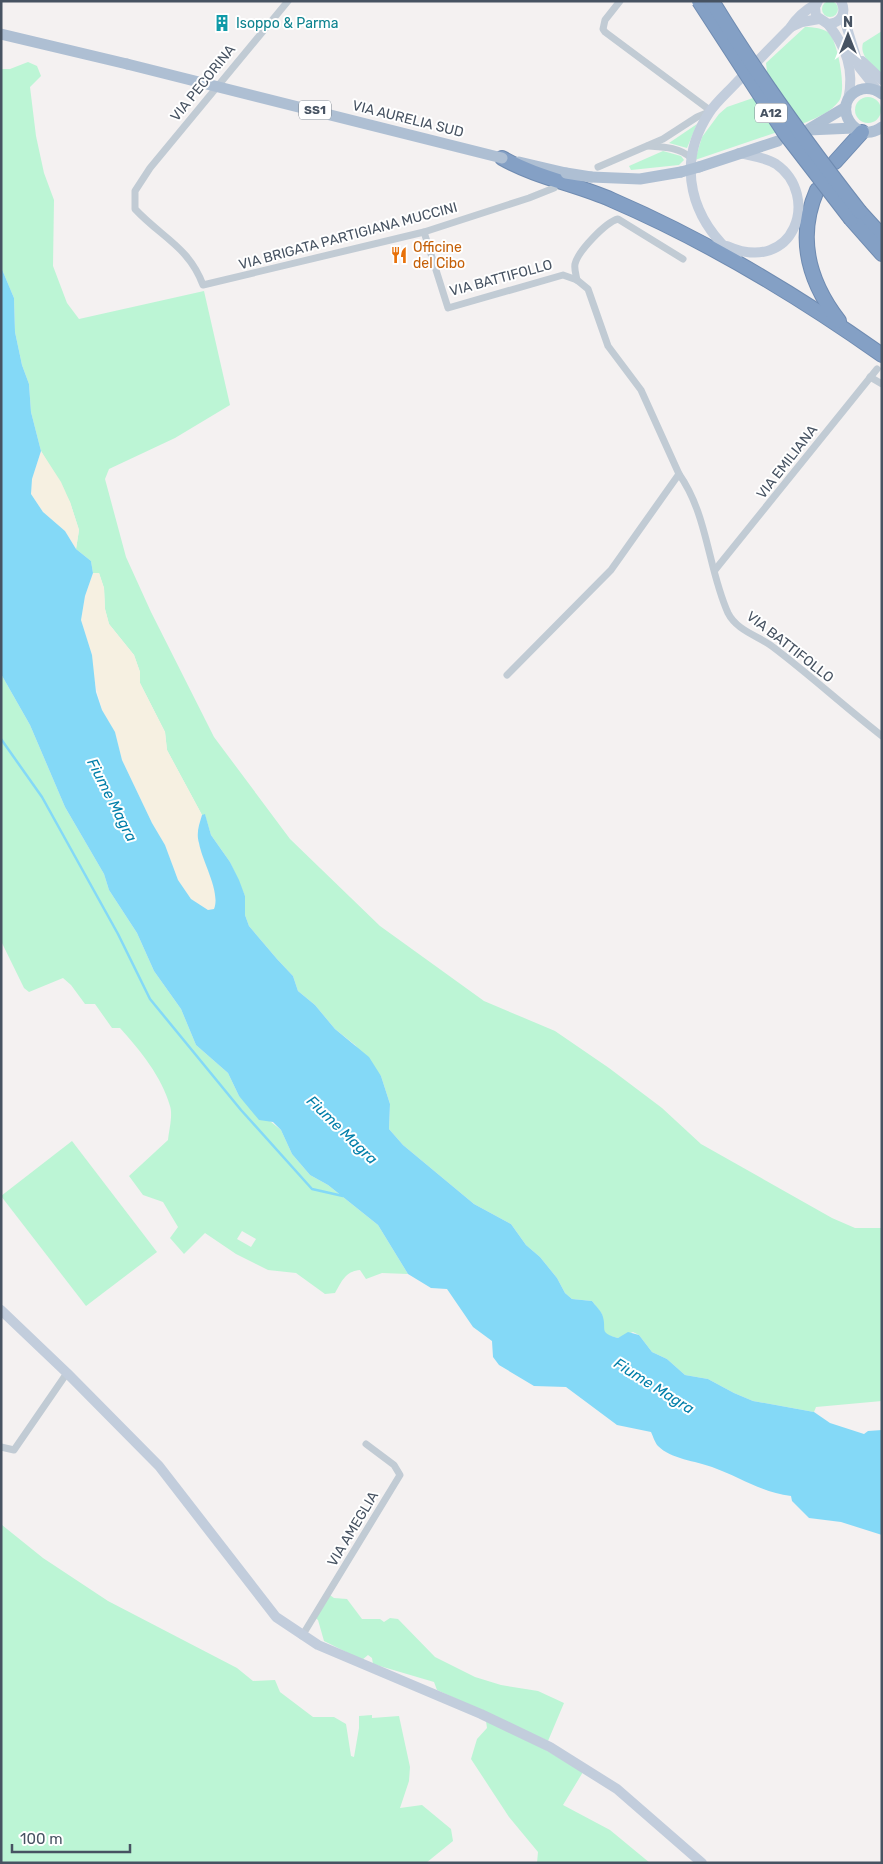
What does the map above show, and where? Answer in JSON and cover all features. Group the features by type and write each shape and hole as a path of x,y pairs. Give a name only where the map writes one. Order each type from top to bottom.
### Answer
{"highway":[{"name":"A12","path":"699,1 784,132 856,215 882,236"},
{"name":"A12","path":"712,1 748,61 882,254"},
{"path":"835,162 858,130"},
{"path":"502,158 534,174 611,199 749,268 882,355"},
{"path":"817,190 808,221 809,263 815,284 846,330"}],"main road":[{"path":"817,2 815,12 841,41 849,62 850,89 847,103 847,120 858,130"},
{"path":"749,268 707,226 693,194 690,182 695,162 699,130 710,111 806,9 817,2"},
{"path":"790,28 802,22 837,22 844,6"},
{"path":"844,6 859,67 880,88"},
{"name":"VIA AURELIA SUD","path":"1,34 502,158 566,173 610,180 660,176 695,162 739,153 778,140"},
{"path":"880,88 858,90 847,103 808,130 858,130 874,132 882,127"},
{"path":"722,243 748,253 765,253 786,241 793,231 798,216 798,204 794,190 782,170 766,159 739,153"},
{"path":"1,1310 67,1373 159,1466 276,1617 302,1636 344,1657 481,1714 550,1746 617,1789 702,1863"}],"street":[{"name":"VIA PECORINA","path":"204,285 197,268 179,246 135,209 135,191 158,158 288,1"},
{"path":"598,167 663,139 696,117 710,111 605,32 603,29 605,20 620,1"},
{"path":"647,146 671,148 685,153 695,162"},
{"name":"VIA BRIGATA PARTIGIANA MUCCINI","path":"204,285 424,232 554,188"},
{"path":"577,280 574,266 578,256 610,221 618,219 683,259"},
{"name":"VIA BATTIFOLLO","path":"424,232 448,308 562,275 577,280 588,289 608,346 641,390 679,474 686,483 706,534 729,615 746,632 772,645 882,736"},
{"name":"VIA EMILIANA","path":"715,570 877,369"},
{"path":"870,377 882,384"},
{"path":"507,675 611,570 679,474"},
{"path":"1,1447 14,1450 67,1373"},
{"name":"VIA AMEGLIA","path":"302,1636 400,1475 394,1465 366,1444"}],"green space":[{"path":"827,1 833,1 838,6 836,15 827,17 822,12 822,6"},
{"path":"805,27 825,30 833,40 842,78 841,95 836,105 807,122 695,160 702,137 719,114 727,107 756,97 768,80 766,63"},
{"path":"882,31 882,74 868,60 862,48 863,43"},
{"path":"28,62 37,66 41,76 30,87 36,136 44,173 54,200 53,266 67,303 79,319 204,291 230,405 175,438 109,469 105,479 126,557 151,612 214,737 290,839 380,926 484,1001 555,1031 609,1068 662,1108 701,1144 832,1218 855,1228 882,1228 882,1401 816,1407 814,1412 753,1401 708,1379 685,1375 667,1359 652,1352 639,1335 633,1332 618,1338 607,1335 604,1331 602,1314 592,1301 572,1299 565,1293 557,1278 540,1257 526,1245 511,1224 474,1204 403,1145 389,1129 390,1104 381,1076 355,1045 335,1029 315,1005 298,991 293,976 249,926 245,915 245,896 230,862 211,835 205,815 202,815 167,750 165,732 140,683 140,672 134,655 109,624 105,609 104,588 99,573 93,573 91,561 76,549 79,530 70,502 41,451 31,412 29,384 22,365 15,332 14,298 1,267 1,69 10,69"},
{"path":"868,97 877,101 881,110 877,119 868,123 859,119 855,110 859,101"},
{"path":"697,124 687,148 669,143"},
{"path":"663,151 681,156 684,160 679,165 631,170 629,166"},
{"path":"1,674 30,725 65,807 104,874 109,890 137,933 154,971 181,1009 196,1045 228,1073 239,1096 281,1130 292,1154 310,1175 328,1185 378,1225 408,1274 382,1273 366,1279 360,1270 355,1271 344,1278 335,1293 325,1294 296,1273 268,1270 236,1254 205,1233 184,1254 170,1238 178,1227 163,1202 143,1195 129,1176 168,1140 171,1110 156,1074 120,1028 112,1028 95,1004 85,1004 71,985 63,978 29,992 24,988 1,941","holes":["242,1231 256,1239 251,1247 237,1239"]},
{"path":"72,1141 157,1252 86,1306 1,1196"},
{"path":"2,1525 43,1558 108,1601 237,1668 253,1681 275,1680 280,1692 313,1717 334,1717 346,1724 351,1756 354,1757 359,1716 372,1715 372,1718 399,1716 410,1767 409,1781 400,1808 422,1805 451,1829 453,1841 426,1863 1,1863"},
{"path":"327,1593 334,1598 347,1599 362,1619 380,1619 384,1622 390,1618 398,1619 435,1657 475,1677 501,1685 538,1691 564,1703 548,1741 437,1690 434,1682 373,1664 372,1658 368,1655 362,1660 324,1641 318,1620 312,1615"},
{"path":"486,1721 544,1749 583,1772 563,1805 610,1830 650,1863 537,1863 538,1852 509,1817 471,1759 477,1739 487,1728"}],"sand":[{"path":"41,451 61,482 70,502 79,530 76,549 65,531 43,512 31,494 32,479"},
{"path":"93,573 99,573 104,588 105,609 109,624 134,655 140,672 140,683 165,732 167,750 202,815 198,829 198,839 215,893 214,909 208,910 191,899 178,880 165,845 152,823 122,760 115,733 102,710 92,671 92,655 81,620 85,596"}],"water":[{"name":"Fiume Magra","path":"1,267 14,298 15,332 22,365 29,384 31,412 41,451 32,479 31,494 43,512 65,531 76,549 91,561 93,573 85,596 81,620 92,655 96,692 102,710 115,732 122,760 152,823 165,845 178,880 191,899 208,910 214,909 215,894 198,836 202,815 205,814 211,835 230,862 239,880 245,896 245,915 249,926 293,976 298,991 315,1005 335,1029 369,1057 381,1076 390,1104 389,1129 403,1145 474,1204 511,1224 526,1245 540,1257 557,1278 565,1293 572,1299 592,1301 602,1314 604,1330 607,1334 618,1338 628,1332 639,1335 652,1352 667,1359 685,1375 708,1379 753,1401 814,1412 830,1423 864,1434 868,1431 882,1430 882,1535 841,1522 809,1518 792,1501 791,1496 760,1488 712,1467 670,1454 658,1446 651,1432 617,1425 566,1387 534,1386 499,1365 493,1357 492,1341 473,1327 447,1289 431,1288 408,1274 378,1225 328,1185 310,1175 292,1154 281,1130 273,1122 259,1120 239,1096 228,1073 196,1045 181,1009 154,971 137,933 109,890 104,874 65,807 30,725 1,674"}],"waterway":[{"path":"1,739 42,797 118,934 150,999 241,1110 312,1189 343,1196"}],"place":[{"name":"Isoppo & Parma","path":"222,23"},
{"name":"Officine del Cibo","path":"399,255"}]}
